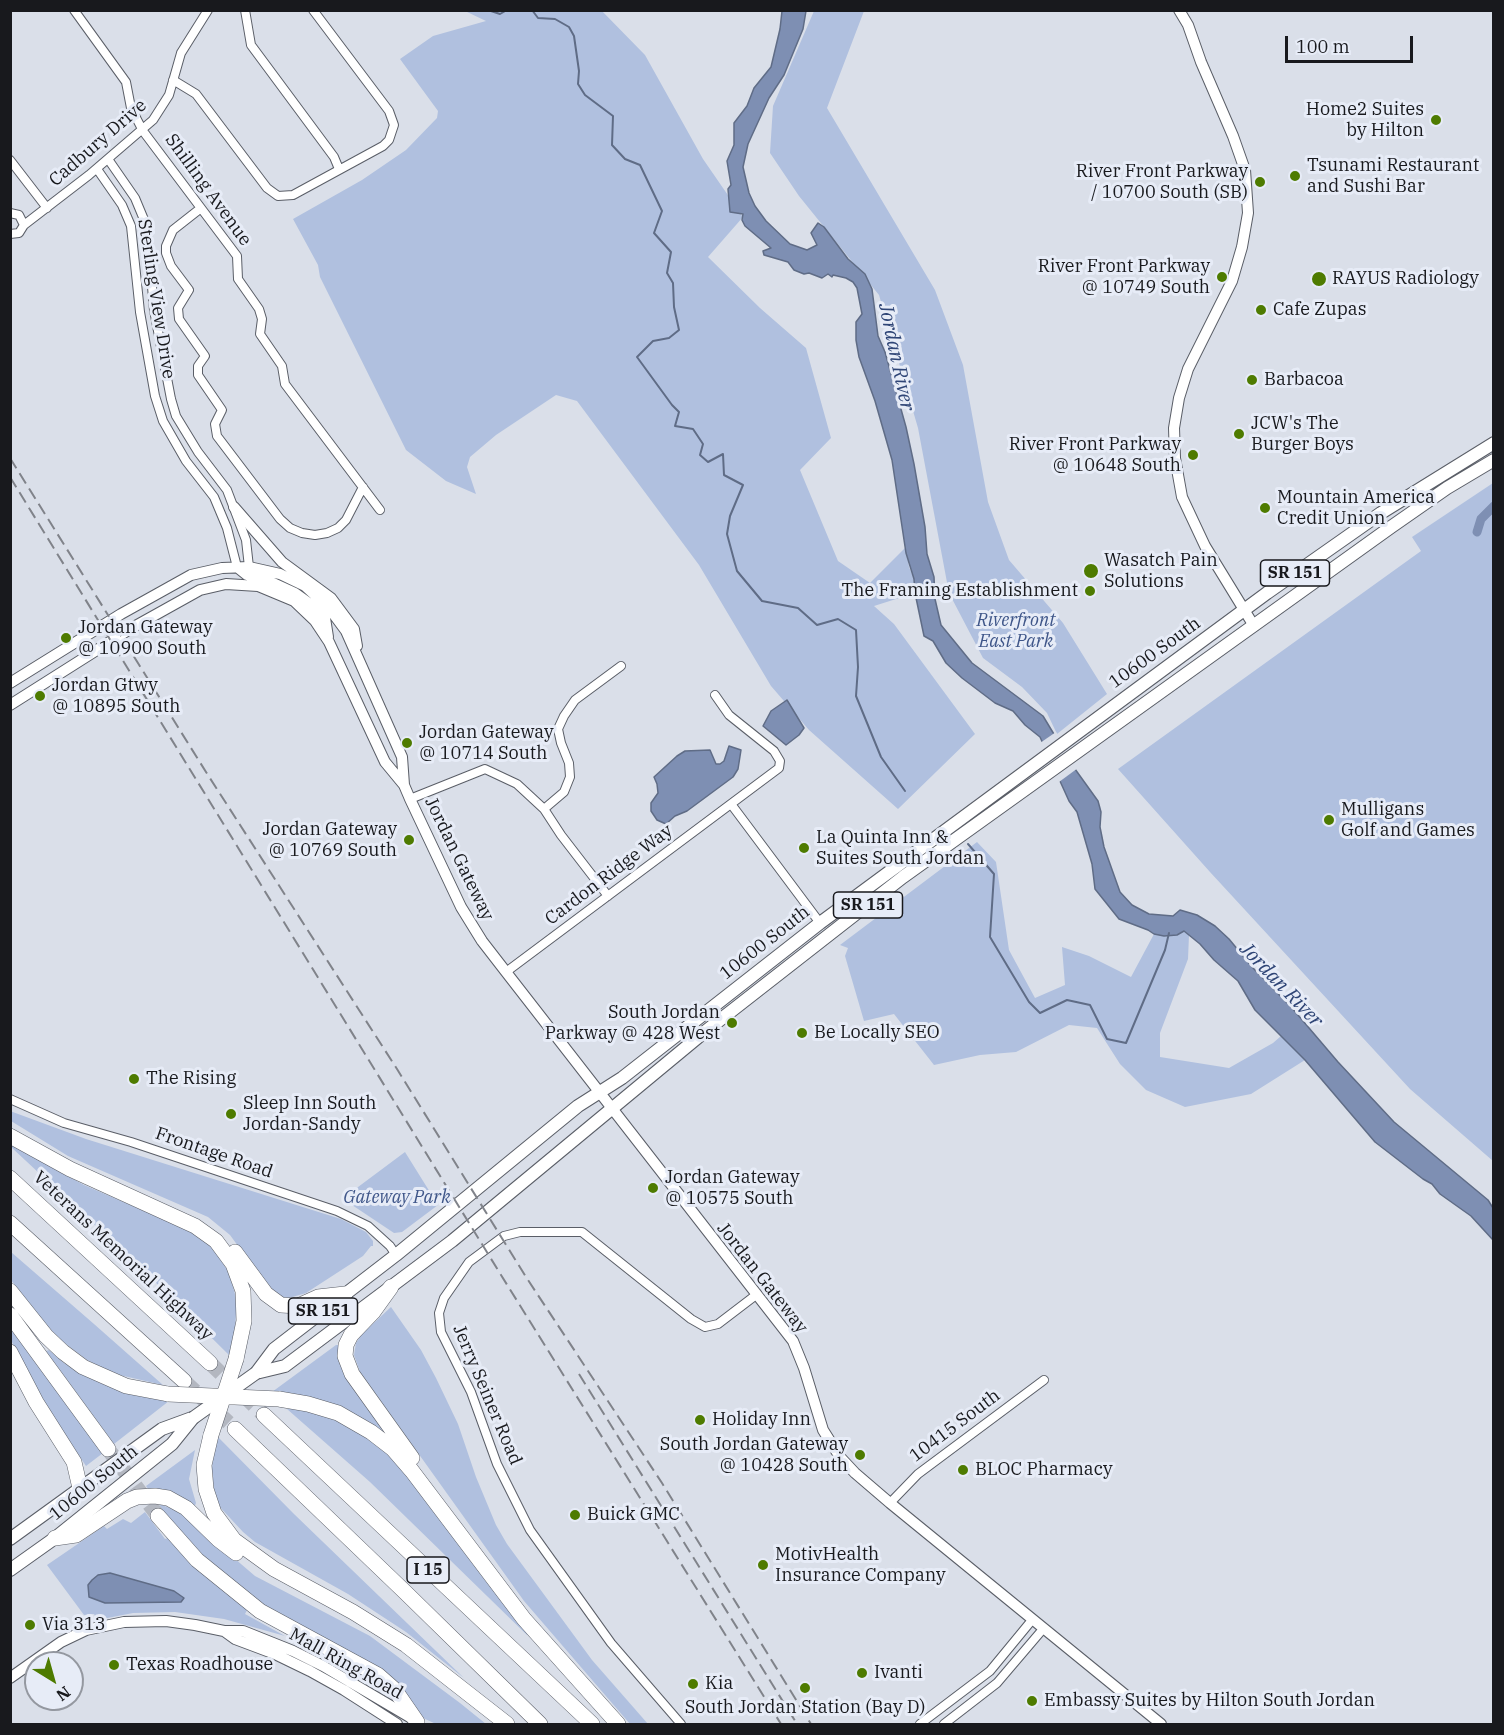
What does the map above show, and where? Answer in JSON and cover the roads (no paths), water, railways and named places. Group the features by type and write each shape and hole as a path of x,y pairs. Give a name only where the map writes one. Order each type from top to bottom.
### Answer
{"highway":[{"path":"10,1136 77,1172 195,1226 224,1250 236,1270 243,1291 245,1313 242,1338 206,1453 204,1472 206,1489 214,1513 234,1540 274,1569"},
{"name":"Veterans Memorial Highway","path":"10,1178 210,1363"},
{"path":"163,1210 198,1219 214,1230 231,1248 266,1294 281,1305 297,1306 318,1297 345,1294"},
{"path":"10,1223 184,1381"},
{"path":"391,1287 374,1312 351,1335 345,1348 346,1363 462,1536"},
{"path":"10,1291 46,1336 63,1352 83,1367 126,1386 168,1394 302,1402 333,1412 371,1432 393,1449 407,1465 524,1618 618,1725"},
{"path":"10,1315 108,1449"},
{"path":"10,1352 36,1402 74,1462 80,1488"},
{"name":"I 15","path":"264,1415 592,1725"},
{"name":"I 15","path":"235,1429 540,1725"},
{"path":"55,1538 76,1535 132,1499 161,1496 174,1501 186,1508 219,1540 238,1554 274,1569 353,1612 405,1645 507,1725"},
{"path":"158,1516 196,1560 260,1611 378,1675 395,1690 419,1724"}],"main road":[{"path":"1179,10 1188,25 1245,170 1248,213 1242,247 1232,281 1188,369 1179,398 1174,428 1175,458 1182,497 1205,546 1254,626"},
{"path":"1188,25 1190,10"},
{"name":"10600 South","path":"10,1570 55,1538 172,1444 193,1418 256,1373 274,1349 396,1256 578,1106 622,1078 820,922 1243,610 1381,513 1494,443"},
{"name":"10600 South","path":"256,1373 285,1366 489,1212 612,1108 903,877 1391,526 1494,460"},
{"path":"234,507 282,562 332,598 354,629 357,655"},
{"name":"Jordan Gateway","path":"10,682 167,587 191,575 222,568 280,574 305,586 329,608 346,631 402,758 404,785"},
{"path":"181,599 194,586 239,576 244,569 294,592 313,606 325,618 329,642"},
{"name":"Jordan Gateway","path":"10,705 181,599 200,590 226,584 258,586 294,601 315,621 329,642 385,762 404,785 461,907 482,940 784,1329 797,1350 818,1416 834,1448 855,1473 890,1503 1161,1725"},
{"name":"10600 South","path":"10,1539 162,1429 193,1418"},
{"name":"Mall Ring Road","path":"10,1678 67,1639 86,1630 145,1620 195,1625 224,1631 243,1631 293,1651 331,1670 419,1724"},
{"name":"Mall Ring Road","path":"224,1631 235,1639 275,1654 310,1671 376,1709 397,1725"}],"street":[{"name":"Shilling Avenue","path":"74,10 126,82 131,108 143,130 237,256 238,279 259,309 262,319 260,334 282,366 285,384 380,510"},
{"name":"Cadbury Drive","path":"10,234 19,233 24,225 143,130 162,108 181,53 207,16 208,10"},
{"path":"245,10 250,45 334,157 339,170"},
{"path":"173,80 196,94 272,193 278,196 293,195 383,146 389,140 394,125 389,111 313,10"},
{"path":"10,159 47,208"},
{"name":"Sterling View Drive","path":"108,159 135,198 145,222 154,310 176,416 198,452 227,490 246,540 244,569"},
{"name":"Sterling View Drive","path":"97,169 122,205 131,226 140,312 155,396 163,421 186,461 214,497 244,569"},
{"path":"10,206 11,213 19,215 24,225"},
{"path":"201,208 173,230 166,246 166,254 171,266 189,290 178,308 179,319 205,356 198,366 198,375 222,410 215,424 217,436 280,519 290,528 302,533 315,535 338,528 346,520 363,487"},
{"path":"544,809 564,792 570,777 569,763 558,729 564,716 575,700 621,666"},
{"name":"Cardon Ridge Way","path":"506,972 779,768 780,761 774,751 729,715 715,695"},
{"path":"410,799 485,769 517,784 544,809 561,836 608,896"},
{"path":"732,804 820,922"},
{"name":"Frontage Road","path":"10,1099 64,1123 131,1142 337,1210 368,1227 390,1246 396,1256"},
{"name":"Jerry Seiner Road","path":"681,1725 612,1643 530,1530 497,1464 471,1392 441,1332 439,1313 444,1298 469,1262 504,1236 520,1232 582,1232 691,1319 705,1327 718,1324 756,1295"},
{"name":"10415 South","path":"890,1503 918,1474 1044,1380"},
{"path":"920,1725 990,1671 1032,1620"},
{"path":"944,1725 993,1687 1043,1629"}],"waterway":[{"path":"488,10 500,14 507,10"},
{"path":"532,10 538,18 555,19 569,27 574,36 579,71 578,84 585,95 613,116 612,145 625,159 640,165 662,211 654,233 671,252 667,273 673,283 674,307 679,330 669,338 653,341 637,357 679,412 675,426 693,429 703,444 700,455 708,462 723,454 724,475 743,485 730,516 727,534 737,571 762,601 798,608 817,625 838,619 856,630 858,667 856,696 881,757 905,791"},
{"path":"1477,532 1481,519 1494,506"},
{"path":"968,844 994,874 990,937 1029,1002 1040,1013 1067,1000 1090,1005 1107,1039 1126,1043 1165,950 1169,933"}],"tunnel":[{"path":"210,1363 264,1415"},
{"path":"184,1381 235,1429"},
{"path":"108,1449 158,1516"}],"railway":[{"path":"10,458 526,1277 662,1483 811,1724"},
{"path":"10,477 501,1275 781,1724"},
{"path":"579,1374 797,1724"}],"place":[{"name":"Home2 Suites by Hilton","path":"1436,120"},
{"name":"Tsunami Restaurant and Sushi Bar","path":"1295,176"},
{"name":"River Front Parkway / 10700 South (SB)","path":"1260,182"},
{"name":"River Front Parkway @ 10749 South","path":"1222,277"},
{"name":"RAYUS Radiology","path":"1319,279"},
{"name":"Cafe Zupas","path":"1261,310"},
{"name":"Barbacoa","path":"1252,380"},
{"name":"JCW's The Burger Boys","path":"1239,434"},
{"name":"River Front Parkway @ 10648 South","path":"1193,455"},
{"name":"Mountain America Credit Union","path":"1265,508"},
{"name":"Wasatch Pain Solutions","path":"1091,571"},
{"name":"The Framing Establishment","path":"1090,591"},
{"name":"Jordan Gateway @ 10900 South","path":"66,638"},
{"name":"Jordan Gtwy @ 10895 South","path":"40,696"},
{"name":"Jordan Gateway @ 10714 South","path":"407,743"},
{"name":"Mulligans Golf and Games","path":"1329,820"},
{"name":"Jordan Gateway @ 10769 South","path":"409,840"},
{"name":"La Quinta Inn & Suites South Jordan","path":"804,848"},
{"name":"South Jordan Parkway @ 428 West","path":"732,1023"},
{"name":"Be Locally SEO","path":"802,1033"},
{"name":"The Rising","path":"134,1079"},
{"name":"Sleep Inn South Jordan-Sandy","path":"231,1114"},
{"name":"Jordan Gateway @ 10575 South","path":"653,1188"},
{"name":"Holiday Inn","path":"700,1420"},
{"name":"South Jordan Gateway @ 10428 South","path":"860,1455"},
{"name":"BLOC Pharmacy","path":"963,1470"},
{"name":"Buick GMC","path":"575,1515"},
{"name":"MotivHealth Insurance Company","path":"763,1565"},
{"name":"Via 313","path":"30,1625"},
{"name":"Texas Roadhouse","path":"114,1665"},
{"name":"Ivanti","path":"862,1673"},
{"name":"Kia","path":"693,1684"},
{"name":"South Jordan Station (Bay D)","path":"805,1688"},
{"name":"Embassy Suites by Hilton South Jordan","path":"1032,1701"}],"water label":[{"name":"Jordan River","path":"896,357"},
{"name":"Jordan River","path":"1281,985"}],"park label":[{"name":"Riverfront East Park","path":"1016,631"},
{"name":"Gateway Park","path":"397,1198"}]}
